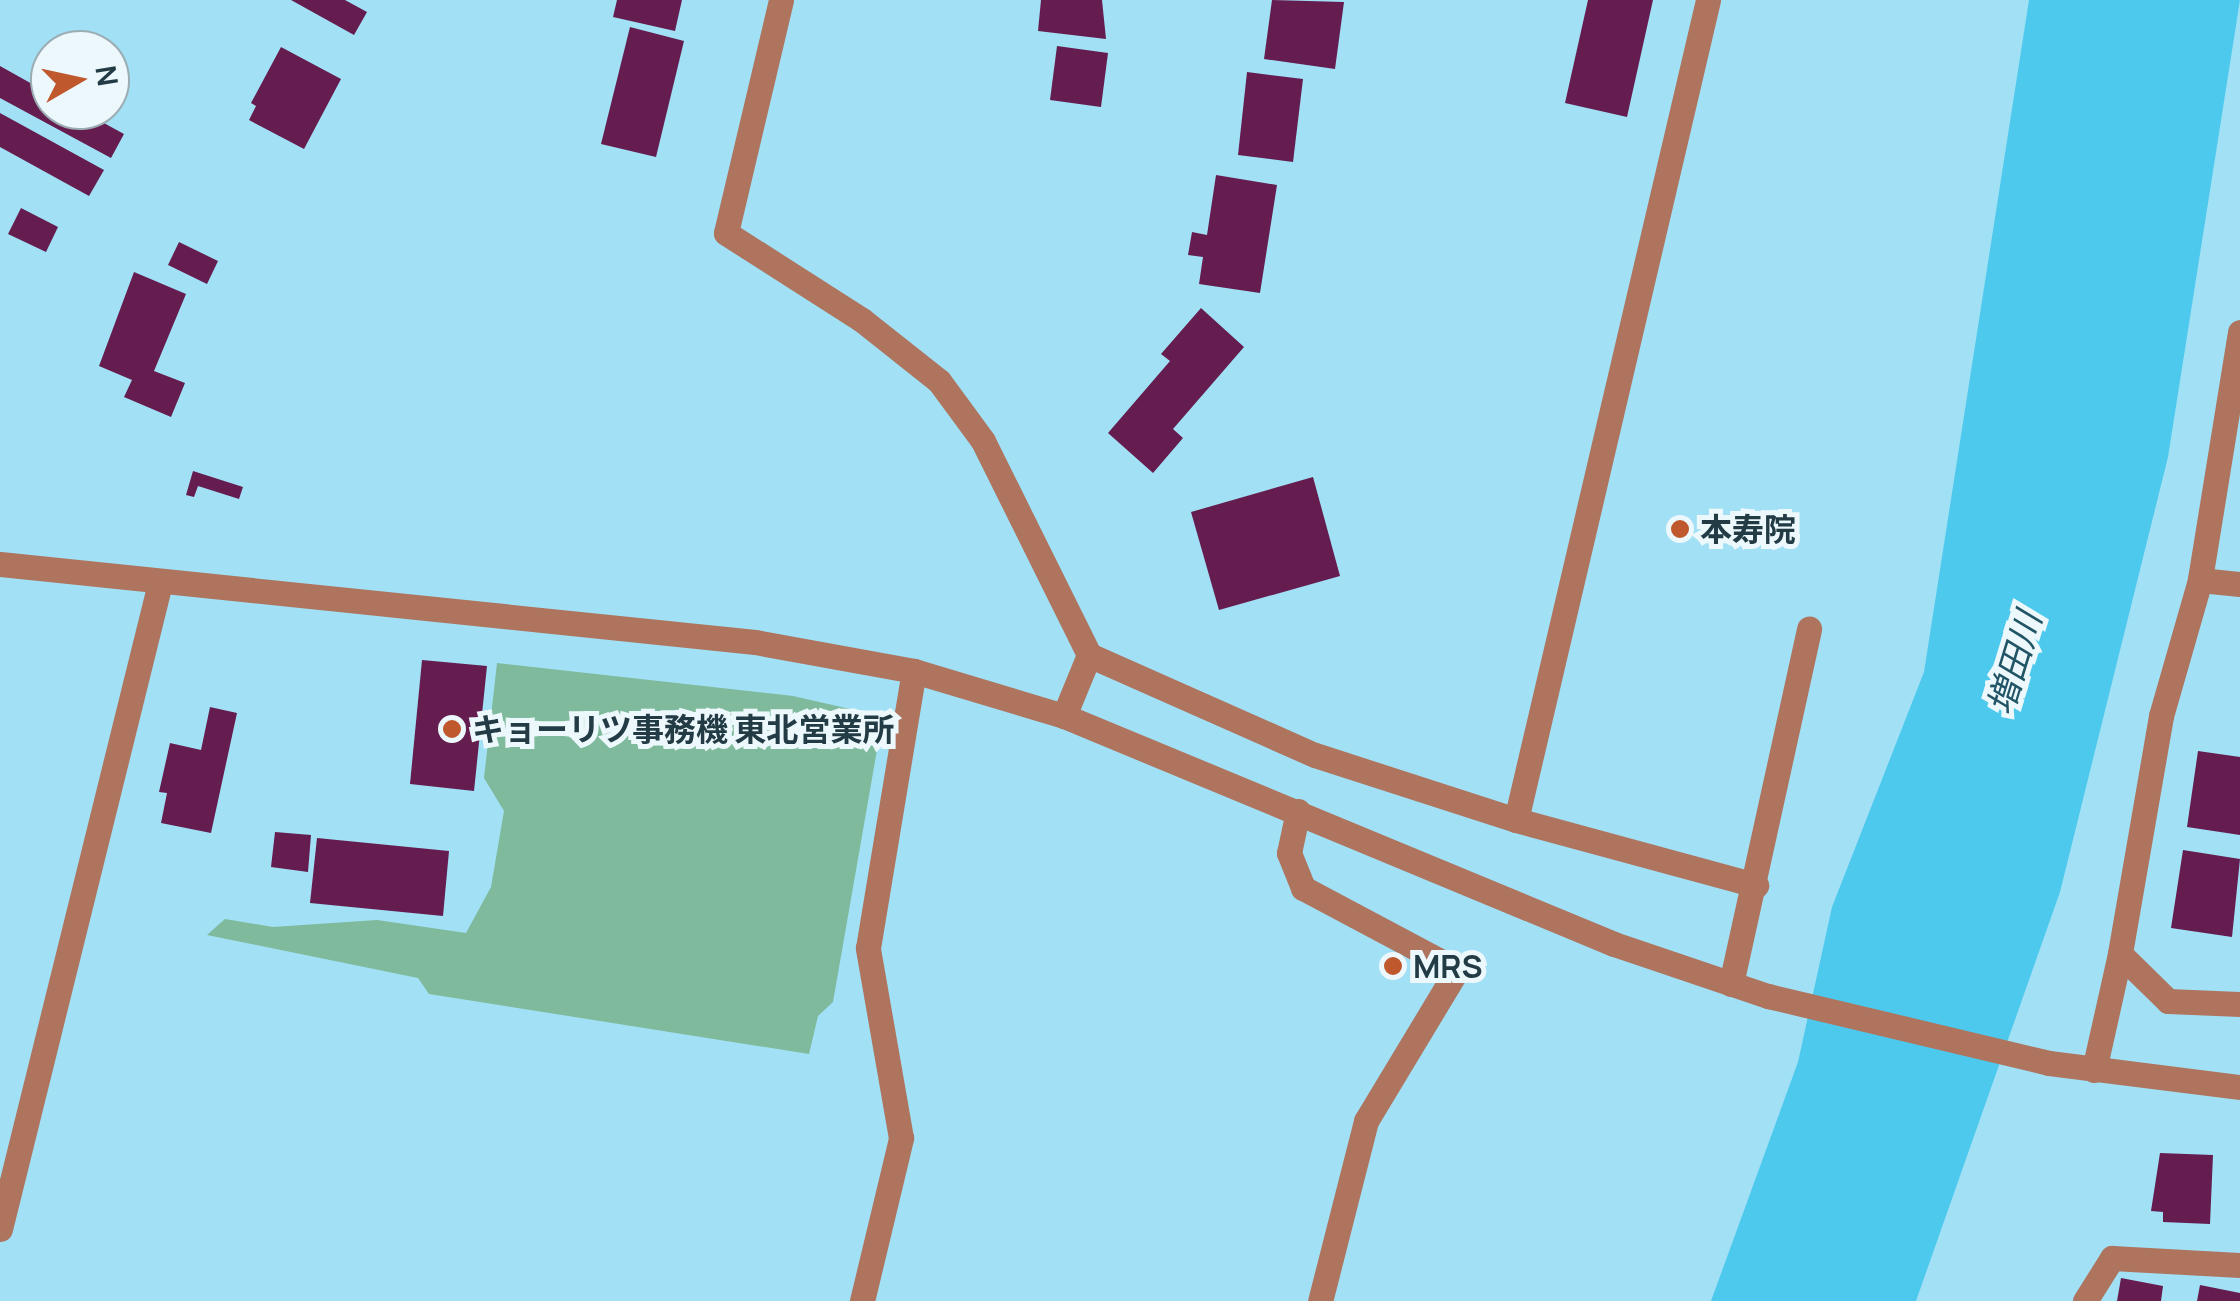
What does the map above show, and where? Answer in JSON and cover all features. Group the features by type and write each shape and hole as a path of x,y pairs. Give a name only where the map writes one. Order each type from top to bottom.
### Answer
{"street":[{"path":"781,0 726,233 862,320 939,381 983,441 1089,655 1315,755 1516,820 1756,885"},
{"path":"1516,820 1708,0"},
{"path":"2094,1070 2120,954 2162,716 2200,580 2240,332"},
{"path":"0,564 756,642 914,671 1064,716 1614,944 1768,996 2049,1063 2240,1086"},
{"path":"2200,580 2240,584"},
{"path":"0,1229 160,583"},
{"path":"1731,984 1756,885 1809,628"},
{"path":"1064,716 1089,655"},
{"path":"862,1301 901,1138 868,948 914,671"},
{"path":"1298,811 1290,853 1303,888 1458,970 1366,1121 1320,1301"},
{"path":"2120,954 2168,1001 2240,1004"},
{"path":"2086,1301 2112,1258 2240,1265"}],"green space":[{"path":"497,663 793,696 872,714 881,727 833,1002 818,1016 809,1054 429,994 418,978 207,935 225,919 273,927 377,920 466,933 491,887 504,811 484,778"}],"water":[{"name":"増田川","path":"2029,0 2240,0 2168,457 2060,892 1916,1301 1711,1301 1798,1062 1832,907 1924,672"}],"building":[{"path":"291,0 345,0 367,12 354,35"},
{"path":"617,0 682,0 675,31 613,17"},
{"path":"1041,0 1102,0 1106,39 1038,31"},
{"path":"1272,0 1344,2 1335,69 1264,59"},
{"path":"1588,0 1653,0 1627,117 1565,103"},
{"path":"630,27 684,41 656,157 601,144"},
{"path":"1057,46 1108,53 1101,107 1050,100"},
{"path":"281,47 341,79 304,149 249,120 256,106 251,103"},
{"path":"0,66 30,83 30,114 0,98"},
{"path":"1247,72 1303,79 1293,162 1238,155"},
{"path":"0,113 104,170 89,196 0,147"},
{"path":"59,130 117,130 124,134 111,158"},
{"path":"1216,175 1277,185 1260,293 1199,284 1203,257 1188,255 1192,232 1207,235"},
{"path":"21,208 58,227 46,252 8,234"},
{"path":"179,242 218,261 207,284 168,265"},
{"path":"134,272 186,294 154,371 185,383 171,417 124,397 132,380 99,366"},
{"path":"1201,308 1244,347 1173,429 1183,438 1153,473 1108,433 1170,361 1161,354"},
{"path":"193,471 243,487 239,499 198,486 194,497 186,495"},
{"path":"1313,477 1340,576 1219,610 1191,512"},
{"path":"422,660 487,666 474,791 410,784"},
{"path":"210,707 237,713 211,833 161,823 167,793 159,792 170,743 201,750"},
{"path":"2198,751 2240,757 2240,835 2187,827"},
{"path":"275,832 311,835 308,872 271,867"},
{"path":"317,838 449,851 443,916 310,903"},
{"path":"2183,850 2240,859 2232,937 2171,928"},
{"path":"2160,1153 2213,1155 2210,1224 2163,1222 2163,1212 2151,1211"},
{"path":"2121,1278 2163,1286 2161,1301 2117,1301"},
{"path":"2200,1285 2240,1293 2240,1301 2197,1301"}],"place":[{"name":"本寿院","path":"1680,529"},
{"name":"キョーリツ事務機 東北営業所","path":"452,729"},
{"name":"MRS","path":"1393,966"}]}
